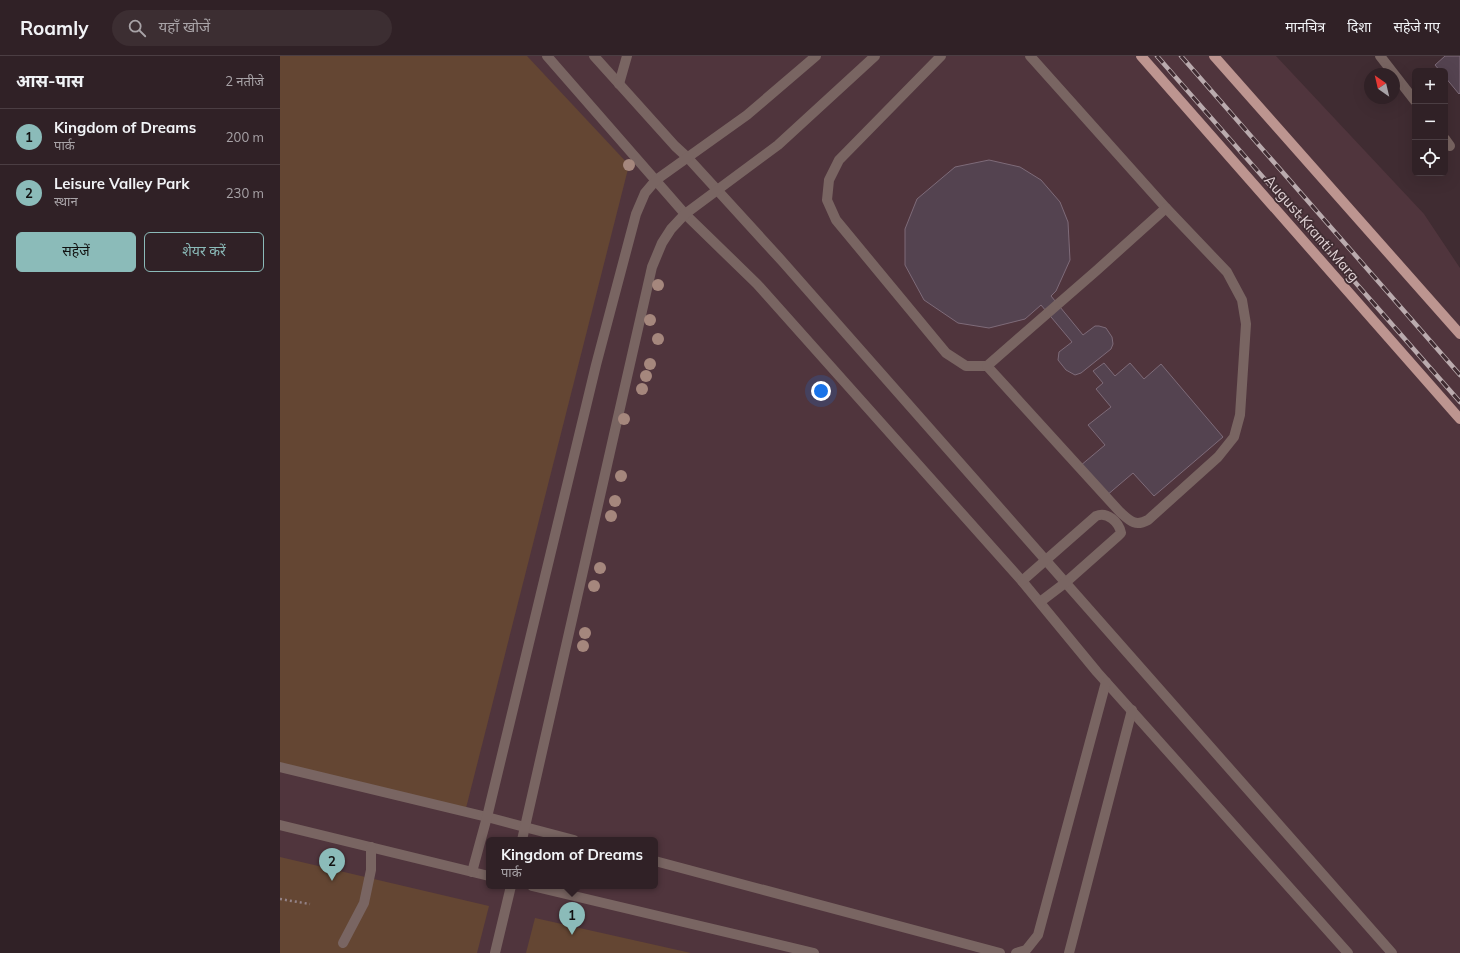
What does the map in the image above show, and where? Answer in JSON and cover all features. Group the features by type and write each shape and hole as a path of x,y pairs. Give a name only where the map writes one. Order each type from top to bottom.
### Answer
{"main road":[{"name":"August Kranti Marg","path":"1141,56 1460,419"},
{"path":"1214,56 1460,334"}],"street":[{"path":"547,56 685,214 757,284 1040,602 1106,682 1348,953"},
{"path":"594,56 674,146 688,158 787,267 1392,953"},
{"path":"619,84 627,56"},
{"path":"472,872 487,817 596,365 636,214 645,194 656,180 747,115 816,56"},
{"path":"523,837 652,267 662,243 671,229 685,214 778,146 874,56"},
{"path":"941,56 839,160 829,180 827,200 836,220 946,353 966,366 987,366 1096,272 1166,208"},
{"path":"1022,582 1096,516 1102,514 1107,516 1117,516 1138,524 1148,520 1218,457 1234,437 1240,415 1246,324 1242,300 1227,272 1166,208 1030,56"},
{"path":"1380,56 1412,97"},
{"path":"987,366 1117,516 1121,534 1065,583 1040,602"},
{"path":"1016,953 1026,950 1038,935 1106,682"},
{"path":"1069,953 1132,710"},
{"path":"280,767 563,837"},
{"path":"280,825 486,875"},
{"path":"343,942 364,903 370,870 371,847"},
{"path":"658,862 1000,953"},
{"path":"495,953 509,889"},
{"path":"545,889 814,953"}],"path":[{"path":"280,899 310,904"}],"shaded area":[{"path":"280,56 1276,56 1424,214 1460,268 1460,953 280,953"},
{"path":"280,56 527,56 629,165 465,812 280,769"},
{"path":"280,857 489,906 477,953 280,953"},
{"path":"535,918 691,953 526,953"}],"building":[{"path":"1445,56 1460,56 1459,94 1448,81 1448,68 1438,68 1435,65"},
{"path":"989,160 1020,167 1041,180 1060,202 1068,222 1070,260 1056,291 1051,296 1083,335 1095,326 1106,328 1112,337 1113,344 1111,349 1081,373 1075,375 1066,370 1058,360 1059,352 1072,342 1041,305 1025,319 989,328 958,323 924,300 905,265 905,229 917,199 955,167"},
{"path":"1104,363 1115,376 1130,363 1144,379 1161,364 1223,437 1154,496 1133,473 1106,496 1080,466 1105,445 1088,425 1111,407 1096,389 1103,383 1093,371"}],"railway":[{"path":"1157,56 1460,402"},
{"path":"1181,56 1460,375"}],"place":[{"name":"Leisure Valley Park","path":"332,881"},
{"name":"Kingdom of Dreams","path":"572,935"}]}
